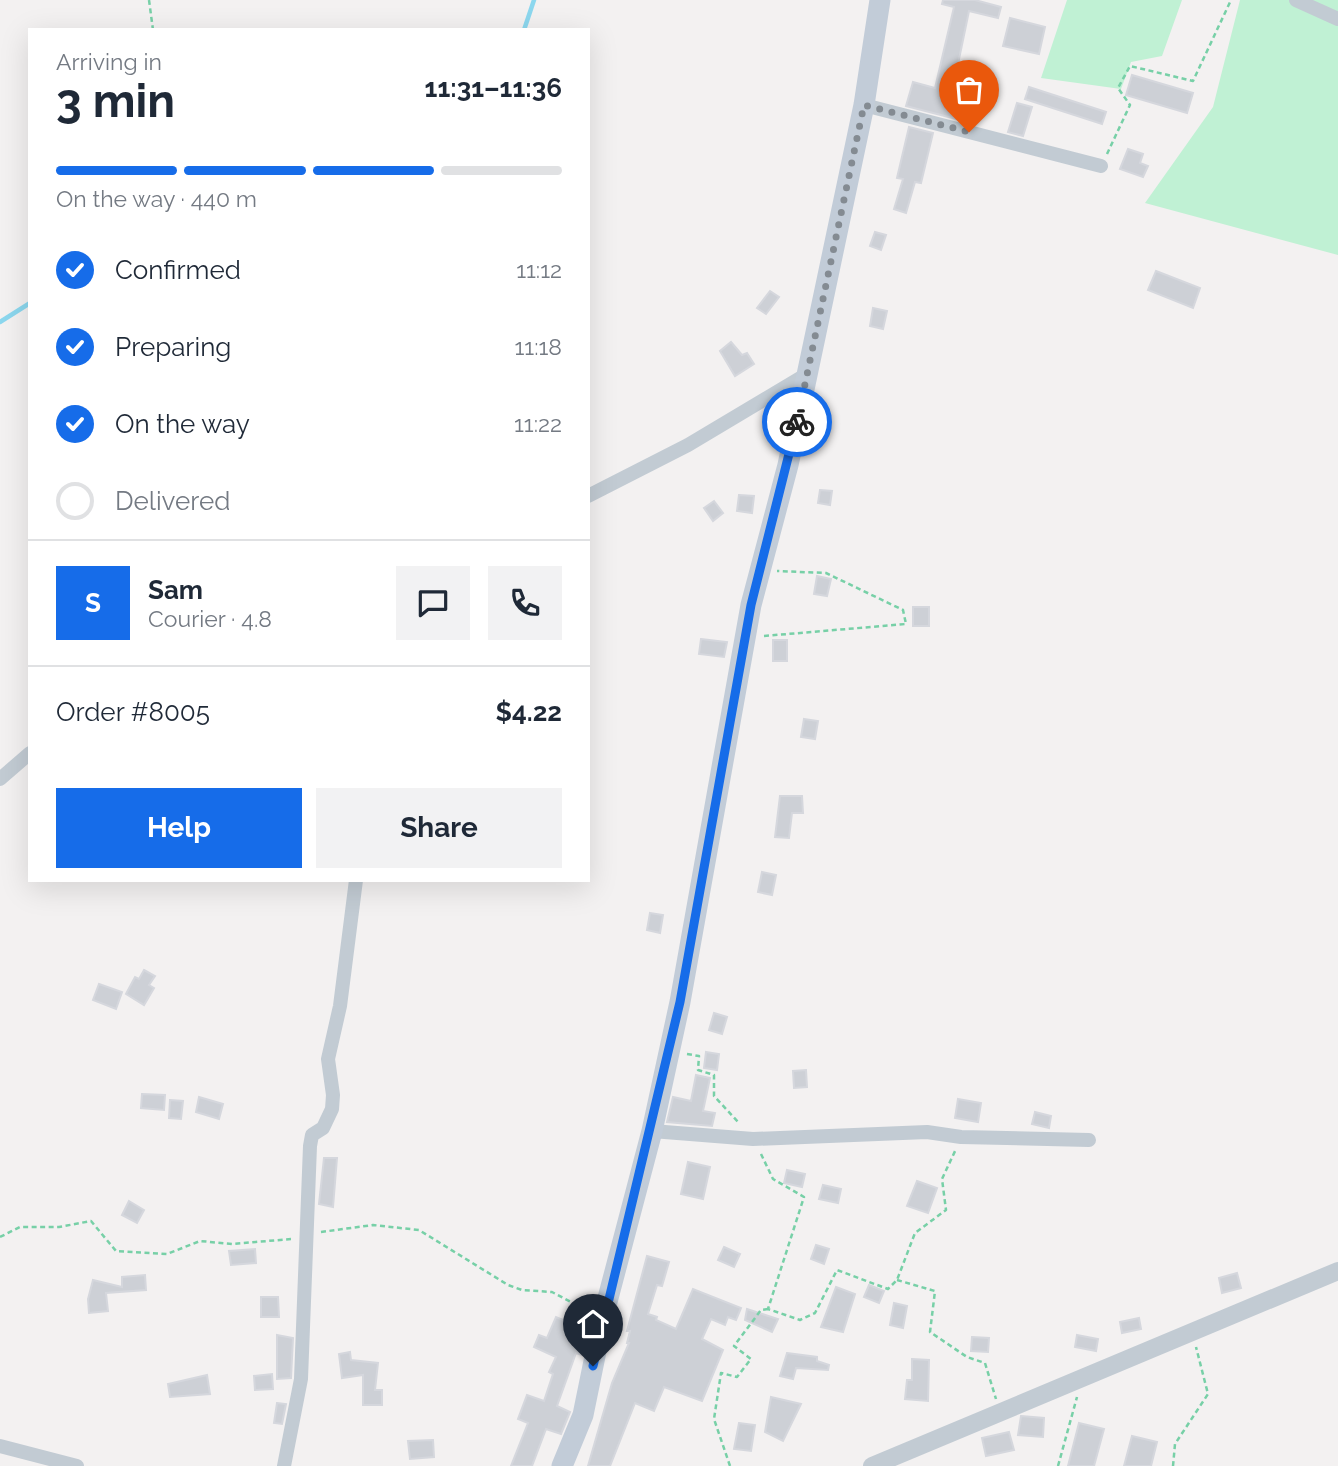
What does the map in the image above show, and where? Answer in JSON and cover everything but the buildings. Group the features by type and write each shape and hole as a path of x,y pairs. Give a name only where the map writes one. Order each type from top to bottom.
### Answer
{"main road":[{"path":"562,1466 583,1415 603,1317 652,1131 685,978 745,637 788,465 864,105 880,0"}],"street":[{"path":"1296,0 1338,19"},
{"path":"864,105 1101,166"},
{"path":"590,495 688,445 807,374"},
{"path":"0,779 28,755"},
{"path":"284,1466 302,1379 310,1146 312,1135 323,1128 332,1109 328,1050 340,1006 356,882"},
{"path":"652,1131 752,1139 927,1132 961,1137 1089,1140"},
{"path":"872,1466 1193,1334 1338,1271"},
{"path":"0,1446 77,1466"}],"path":[{"path":"149,0 153,28"},
{"path":"1101,166 1130,105 1118,88 1130,66 1192,81 1231,0"},
{"path":"745,637 811,634 906,624 903,610 826,573 760,571"},
{"path":"669,1050 699,1056 698,1070 714,1074 714,1096 752,1139 773,1179 804,1197 768,1309"},
{"path":"730,1466 714,1419 721,1373 737,1377 751,1359 734,1346 761,1310 768,1309 800,1320 815,1313 837,1270 888,1289 897,1280 915,1233 946,1210 942,1180 961,1137"},
{"path":"897,1280 935,1291 930,1332 967,1357 985,1363 1000,1413"},
{"path":"1172,1466 1175,1444 1208,1394 1193,1334"},
{"path":"1058,1466 1081,1380"}],"green space":[{"path":"1067,0 1182,0 1162,56 1131,62 1121,89 1041,78"},
{"path":"1240,0 1338,0 1338,255 1145,203 1213,107"}],"waterway":[{"path":"525,28 534,0"},
{"path":"0,322 28,304"}],"way so far":[{"path":"797,422 864,105 969,132"}],"route":[{"path":"593,1366 603,1317 652,1131 680,1002 751,605 797,422"}]}
